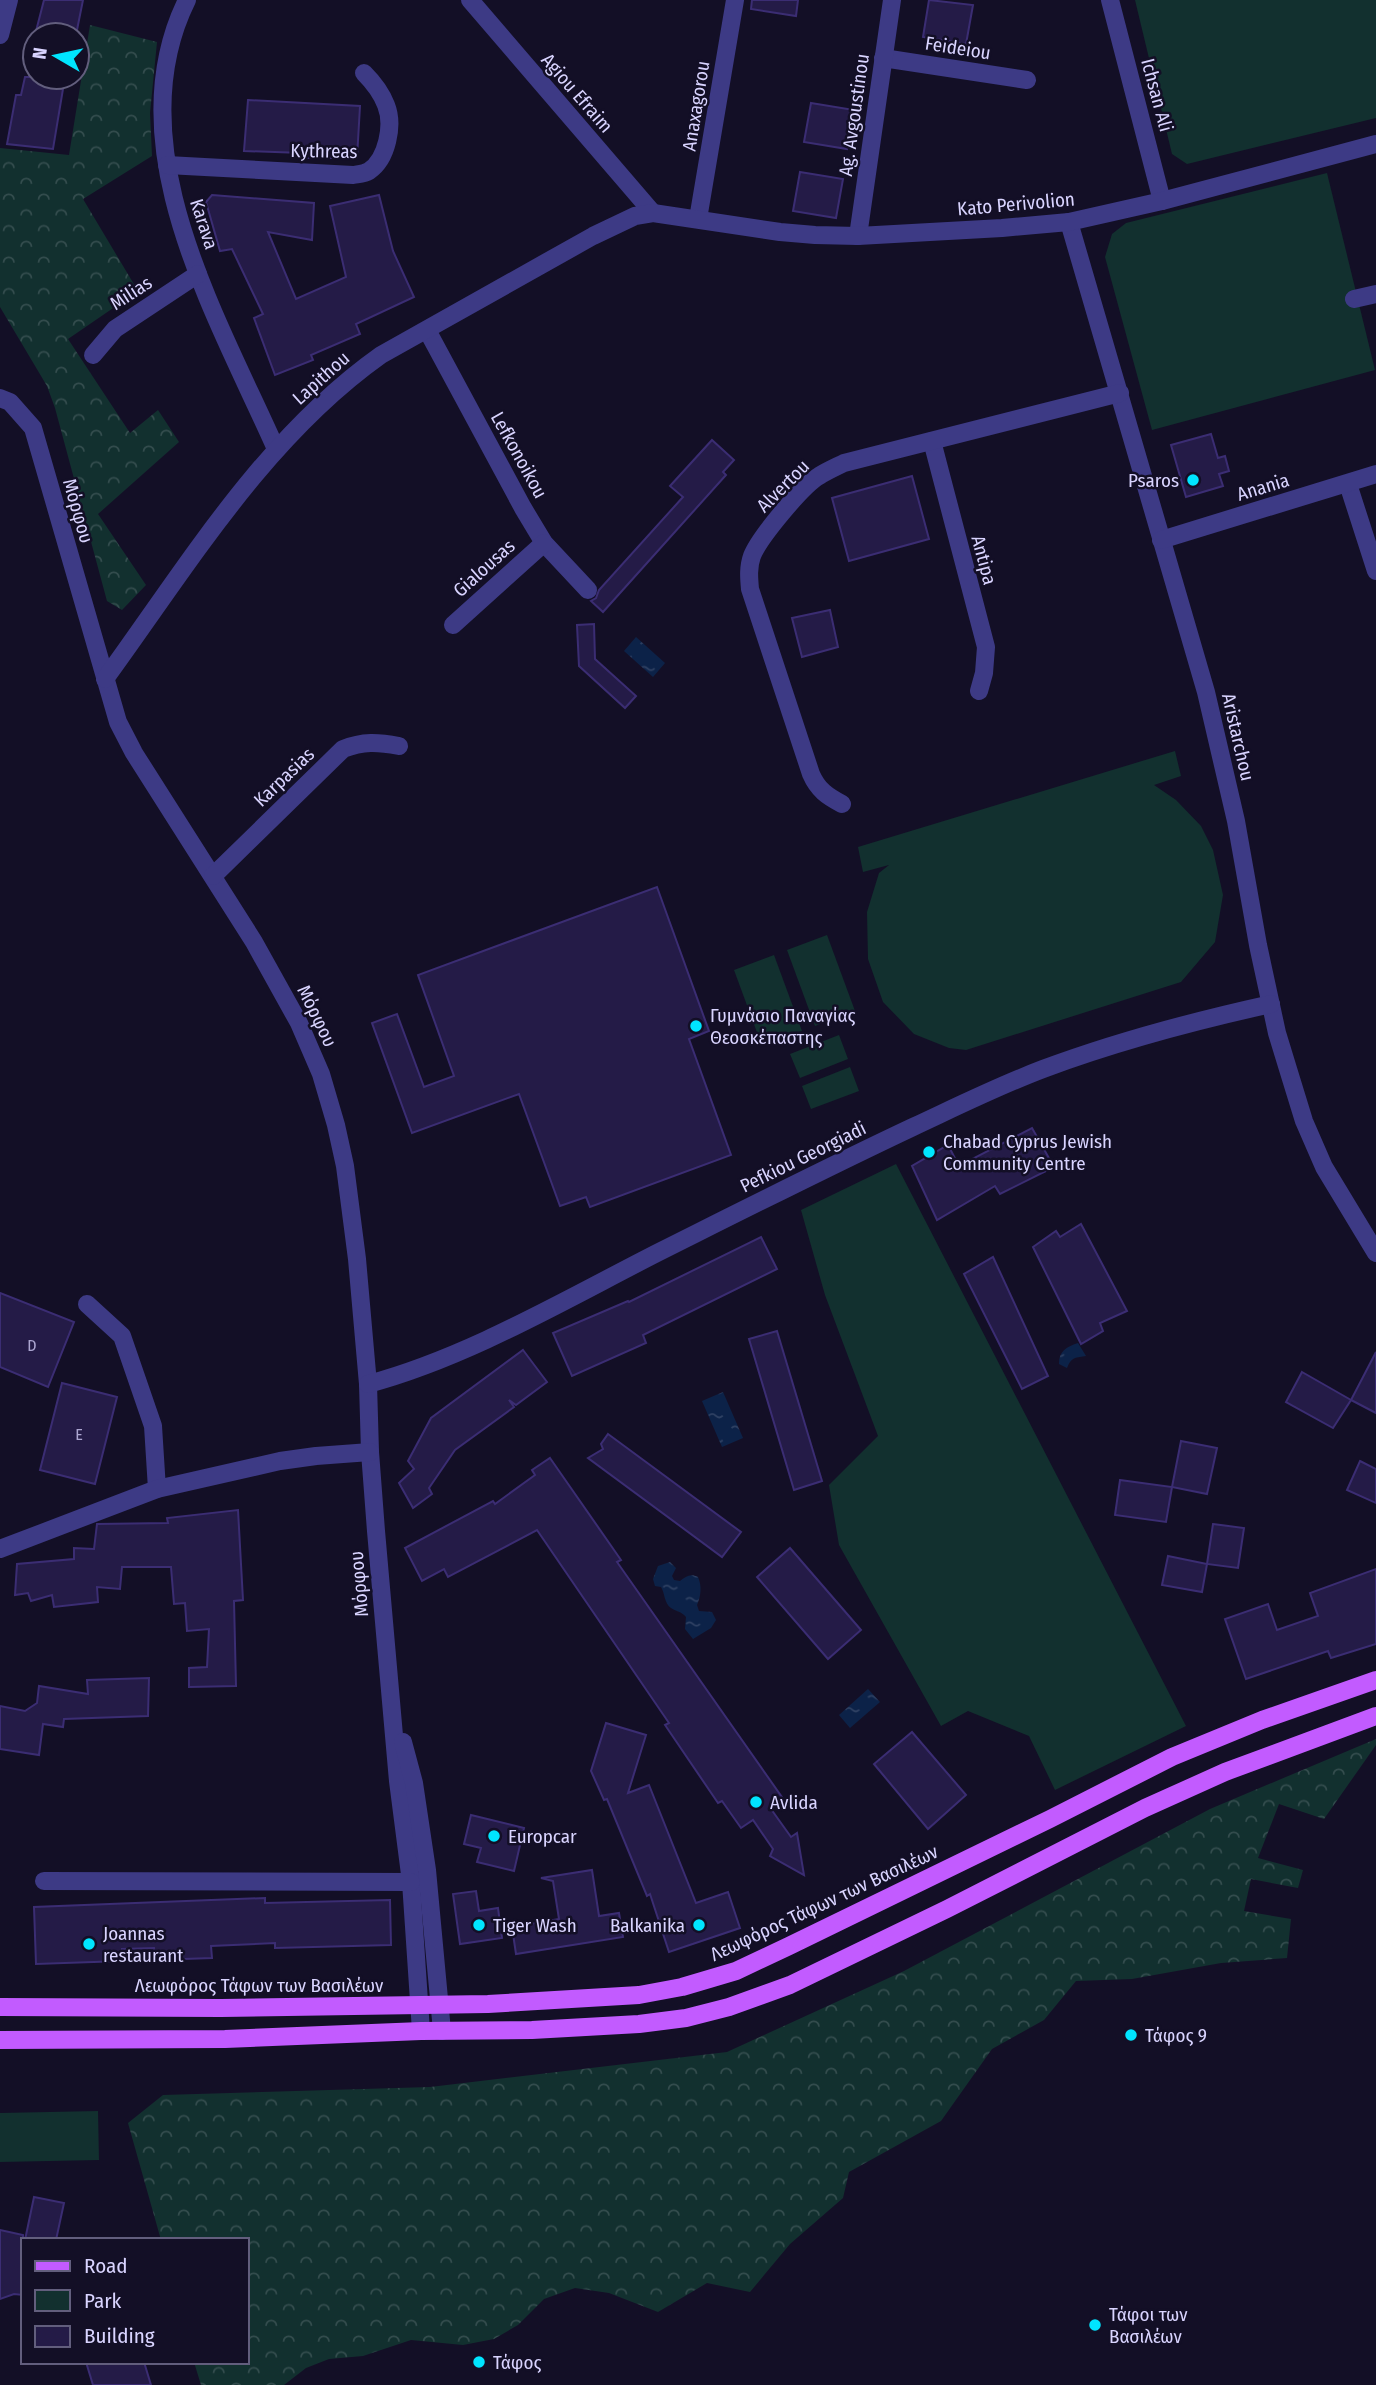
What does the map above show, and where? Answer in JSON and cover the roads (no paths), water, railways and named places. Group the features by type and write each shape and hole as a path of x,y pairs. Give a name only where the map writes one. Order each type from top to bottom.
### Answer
{"main road":[{"name":"Λεωφόρος Τάφων των Βασιλέων","path":"0,2007 420,2005 639,1995 682,1986 736,1971 1172,1757 1262,1720 1376,1680"},
{"path":"0,2040 225,2039 421,2031 532,2030 639,2024 686,2018 729,2007 790,1985 1145,1808 1225,1772 1376,1716"}],"street":[{"path":"0,35 9,0"},
{"name":"Karava","path":"187,0 170,46 163,84 162,128 167,165 174,200 198,274 276,449"},
{"name":"Agiou Efraim","path":"470,0 653,213"},
{"name":"Anaxagorou","path":"698,219 734,0"},
{"name":"Ag. Avgoustinou","path":"858,236 892,0"},
{"name":"Ichsan Ali","path":"1110,0 1162,201"},
{"name":"Feideiou","path":"883,58 1027,80"},
{"name":"Kythreas","path":"167,165 353,175 367,173 385,149 389,121 388,108 382,95 364,73"},
{"name":"Kato Perivolion","path":"653,213 780,232 858,236 1069,222 1162,201 1376,144"},
{"name":"Lapithou","path":"106,679 228,509 276,449 357,372 381,355 617,223 643,213 653,213"},
{"name":"Aristarchou","path":"1069,222 1206,692 1230,795 1277,1032 1304,1121 1324,1167 1376,1253"},
{"name":"Milias","path":"93,355 115,329 198,274"},
{"path":"1354,299 1376,294"},
{"name":"Lefkonoikou","path":"427,330 544,543 588,590"},
{"name":"Alvertou","path":"842,804 824,794 811,774 750,589 752,555 768,531 817,477 844,463 1119,393"},
{"name":"Μόρφου","path":"0,398 10,402 33,428 118,722 134,753 254,942 299,1023 321,1074 336,1125 345,1166 357,1259 369,1384 370,1452 385,1641 411,1882 421,2031"},
{"name":"Antipa","path":"932,441 986,646 979,691"},
{"name":"Anania","path":"1161,540 1376,474"},
{"path":"1348,484 1376,571"},
{"name":"Gialousas","path":"453,625 544,543"},
{"name":"Karpasias","path":"213,876 343,750 358,743 378,742 399,746"},
{"name":"Pefkiou Georgiadi","path":"369,1384 401,1376 513,1326 978,1096 1041,1070 1124,1041 1271,1004"},
{"path":"87,1304 122,1336 153,1426 157,1489"},
{"path":"0,1549 157,1489 280,1461 370,1452"},
{"name":"Μόρφου","path":"394,1719 414,1783 427,1870 442,2031"},
{"path":"44,1881 411,1882"}],"water":[{"path":"636,637 665,663 653,677 624,651"},
{"path":"1078,1343 1086,1356 1073,1359 1067,1368 1059,1364 1064,1350"},
{"path":"723,1392 743,1438 722,1447 702,1401"},
{"path":"670,1562 676,1568 672,1576 674,1580 680,1581 691,1575 698,1577 699,1611 712,1612 716,1620 711,1628 693,1639 685,1629 686,1617 669,1606 661,1587 655,1586 653,1579 658,1566"},
{"path":"868,1689 880,1702 850,1728 839,1715"}],"place":[{"name":"Psaros","path":"1193,480"},
{"name":"Γυμνάσιο Παναγίας Θεοσκέπαστης","path":"696,1026"},
{"name":"Chabad Cyprus Jewish Community Centre","path":"929,1152"},
{"name":"Avlida","path":"756,1802"},
{"name":"Europcar","path":"494,1836"},
{"name":"Tiger Wash","path":"479,1925"},
{"name":"Balkanika","path":"699,1925"},
{"name":"Joannas restaurant","path":"89,1944"},
{"name":"Τάφος 9","path":"1131,2035"},
{"name":"Τάφοι των Βασιλέων","path":"1095,2325"},
{"name":"Τάφος","path":"479,2362"}]}
